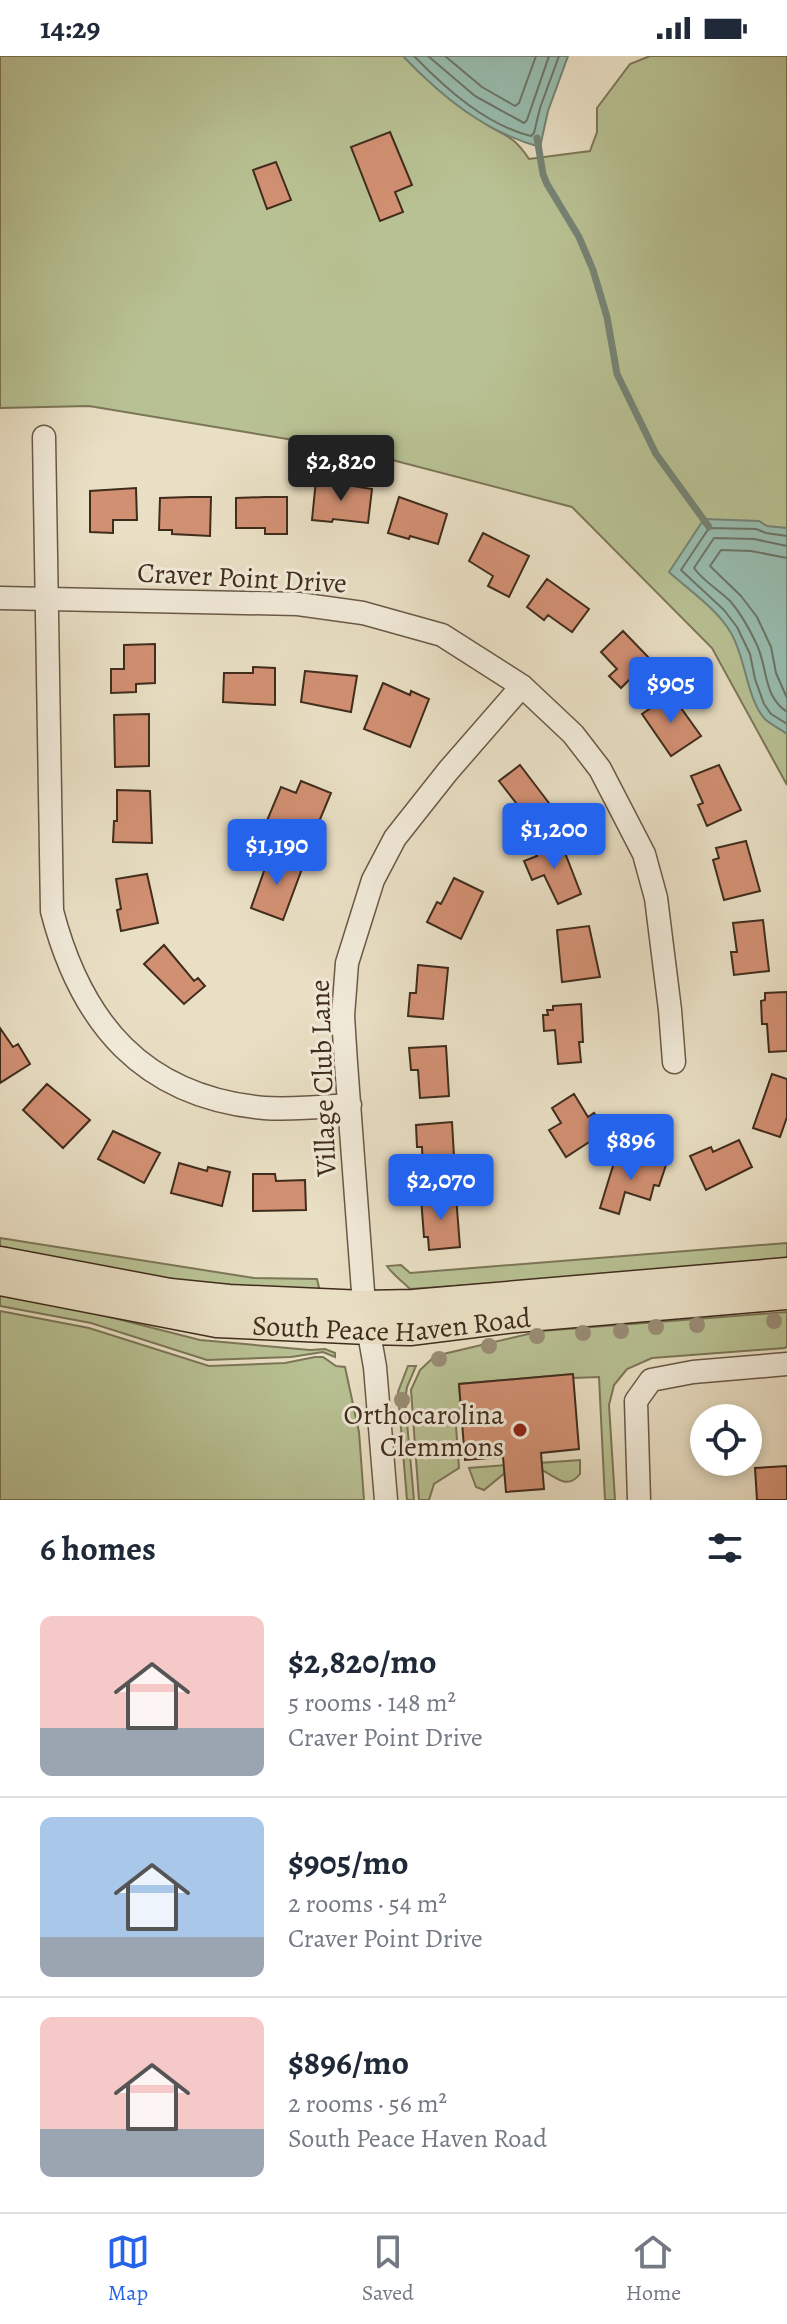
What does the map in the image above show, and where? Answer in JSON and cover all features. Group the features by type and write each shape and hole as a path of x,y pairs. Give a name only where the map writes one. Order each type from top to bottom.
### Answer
{"main road":[{"name":"South Peace Haven Road","path":"0,1261 170,1293 366,1318 410,1331 516,1318 787,1295"},
{"name":"South Peace Haven Road","path":"0,1281 217,1323 366,1318 461,1300 787,1272"}],"street":[{"path":"44,437 52,911 79,989 114,1038 145,1066 195,1093 235,1104 268,1108 350,1105"},
{"name":"Craver Point Drive","path":"0,598 298,604 363,613 442,635 522,686 573,734 600,769 644,854 656,898 674,1062"},
{"name":"Village Club Lane","path":"386,1500 375,1367 366,1318 343,1016 345,978 357,925 373,880 395,838 522,686"},
{"path":"639,1500 636,1401 651,1380 693,1372 787,1364"}],"green space":[{"path":"0,56 403,56 460,106 512,140 529,159 590,151 597,132 597,108 630,64 650,56 787,56 787,785 712,648 572,507 354,450 89,406 0,408"},
{"path":"0,1238 254,1278 317,1279 321,1296 232,1295 0,1254"},
{"path":"787,1243 787,1260 410,1289 387,1266 401,1265 410,1273"},
{"path":"0,1289 200,1340 325,1349 335,1353 335,1357 323,1352 291,1357 207,1360 91,1323 0,1306"},
{"path":"0,1311 89,1328 209,1366 285,1363 323,1357 336,1366 345,1367 359,1432 364,1500 0,1500"},
{"path":"787,1312 785,1348 652,1358 627,1369 614,1385 609,1405 615,1500 605,1500 599,1377 573,1378 572,1374 459,1384 461,1411 455,1412 459,1468 434,1484 429,1500 419,1500 411,1390 420,1370 435,1356 541,1331"},
{"path":"408,1366 416,1366 405,1400 414,1500 407,1500 398,1392"},
{"path":"580,1460 580,1474 570,1482 539,1469 539,1463"},
{"path":"506,1465 506,1472 484,1490 476,1487 469,1468"}],"water":[{"path":"403,56 568,56 548,111 540,147 501,132 466,111"},
{"path":"704,519 759,521 767,526 787,528 787,734 766,720 760,712 736,643 725,624 669,572"}],"building":[{"path":"390,132 412,185 395,192 403,212 380,221 351,147"},
{"path":"276,162 291,200 267,209 253,170"},
{"path":"316,480 372,489 368,523 312,520"},
{"path":"136,488 137,520 113,520 113,533 90,532 90,491"},
{"path":"211,497 210,536 172,534 172,530 159,530 160,498"},
{"path":"287,497 287,534 265,534 265,528 236,528 236,498"},
{"path":"399,497 447,514 438,544 388,533"},
{"path":"483,533 529,556 509,597 488,586 493,576 469,561"},
{"path":"547,579 589,609 572,632 548,615 544,620 527,607"},
{"path":"623,631 650,659 621,688 609,676 617,669 601,652"},
{"path":"155,644 155,683 136,684 136,692 111,693 111,669 124,669 124,645"},
{"path":"253,667 275,668 275,705 223,702 224,673 253,673"},
{"path":"305,671 357,676 351,712 301,702"},
{"path":"383,683 410,695 411,691 429,699 410,747 364,729"},
{"path":"671,694 701,736 671,756 642,714"},
{"path":"149,714 149,766 115,767 114,715"},
{"path":"520,765 555,811 534,826 499,781"},
{"path":"719,765 741,810 707,826 698,805 703,803 691,776"},
{"path":"301,781 331,793 311,841 266,823 281,787 296,793"},
{"path":"117,790 150,791 152,843 113,842"},
{"path":"560,840 581,894 558,904 544,875 532,880 524,861 537,856 534,851"},
{"path":"746,841 760,891 724,900 713,860 719,858 716,848"},
{"path":"270,854 303,866 283,920 251,908"},
{"path":"147,874 158,923 121,931 116,879"},
{"path":"454,878 483,892 461,939 427,922 437,902 441,904"},
{"path":"763,920 769,971 734,975 731,952 737,952 733,923"},
{"path":"589,926 600,977 562,982 557,930"},
{"path":"164,945 194,981 198,978 205,986 184,1004 144,964"},
{"path":"418,965 448,968 443,1019 408,1016 410,993 416,993"},
{"path":"787,992 787,1051 769,1052 767,1024 762,1024 761,1001 765,1000 765,993"},
{"path":"581,1004 581,1062 558,1064 555,1030 544,1031 543,1015 548,1015 547,1010 553,1010 553,1006"},
{"path":"0,1028 13,1047 18,1044 30,1064 0,1083"},
{"path":"446,1046 449,1096 420,1098 418,1070 411,1070 409,1048"},
{"path":"772,1074 787,1079 787,1117 780,1137 753,1128"},
{"path":"47,1084 90,1120 63,1148 23,1110"},
{"path":"574,1094 588,1117 594,1113 606,1131 566,1157 549,1130 561,1123 552,1108"},
{"path":"452,1122 455,1174 423,1175 422,1147 417,1147 416,1125"},
{"path":"113,1131 160,1153 144,1183 98,1159"},
{"path":"739,1140 752,1167 706,1190 690,1156 711,1147 713,1152"},
{"path":"616,1156 641,1164 643,1158 666,1165 659,1186 654,1185 650,1200 625,1192 619,1214 600,1208"},
{"path":"179,1163 207,1171 208,1167 230,1172 222,1206 171,1193"},
{"path":"253,1174 275,1174 276,1181 305,1180 306,1210 253,1211"},
{"path":"456,1196 460,1247 429,1250 428,1237 424,1237 421,1198"},
{"name":"Orthocarolina Clemmons","path":"573,1374 579,1449 541,1453 544,1489 506,1492 503,1457 465,1460 459,1384"},
{"path":"787,1466 787,1500 757,1500 756,1476 762,1476 762,1468"}],"waterway":[{"path":"537,138 547,184 579,237 593,270 607,317 617,374 656,454 709,527"}],"place":[{"name":"Orthocarolina Clemmons","path":"520,1430"}]}
